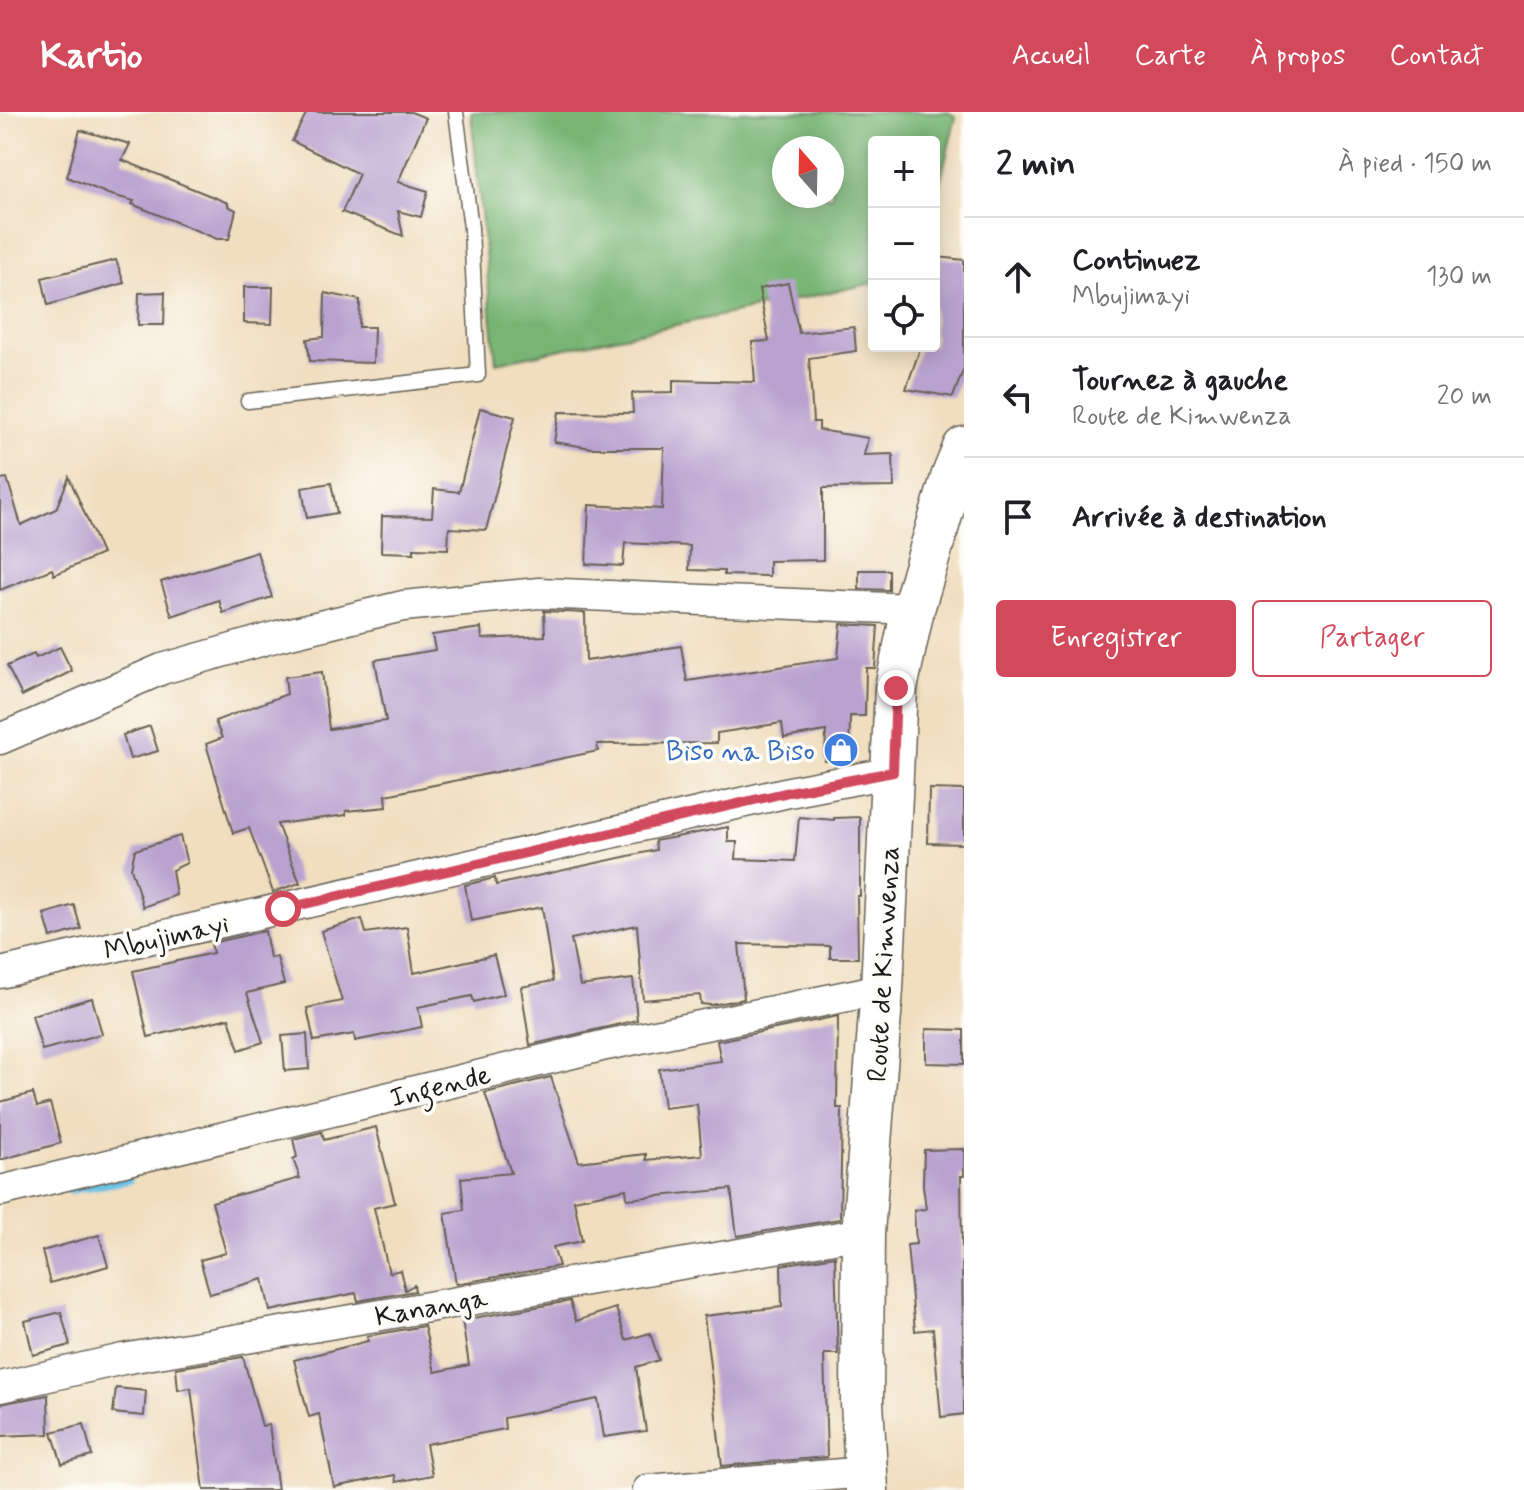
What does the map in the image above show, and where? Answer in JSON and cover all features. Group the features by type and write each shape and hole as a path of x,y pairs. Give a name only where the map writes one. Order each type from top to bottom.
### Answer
{"street":[{"name":"Route de Kimwenza","path":"867,1481 862,1402 863,1233 882,989 896,688 913,609 964,448"},
{"path":"0,739 162,669 278,636 403,606 539,593 913,609"},
{"name":"Mbujimayi","path":"0,973 789,792 893,772"},
{"name":"Ingende","path":"0,1191 606,1045 882,989"},
{"name":"Kananga","path":"0,1387 123,1359 863,1233"},
{"path":"648,1490 867,1481"}],"lane":[{"path":"248,401 478,375 471,228 456,112"}],"green space":[{"path":"471,112 948,112 956,117 940,182 940,136 868,136 868,284 496,363"}],"building":[{"path":"307,112 411,112 426,118 398,182 428,191 421,217 398,211 403,236 342,212 359,174 292,141"},
{"path":"80,130 130,144 122,160 228,203 236,210 229,239 217,239 132,204 134,201 67,177"},
{"path":"940,257 964,260 964,368 953,397 906,389 919,352 940,352"},
{"path":"116,260 124,283 48,305 42,278"},
{"path":"788,283 799,333 854,327 856,351 809,358 813,422 819,422 819,430 868,438 864,455 893,454 894,487 823,488 823,560 769,561 769,576 689,570 690,546 625,543 623,566 586,564 589,505 662,509 664,448 592,448 554,442 559,412 633,413 632,393 673,392 673,380 755,382 752,342 769,341 759,289"},
{"path":"244,287 273,287 272,324 244,323"},
{"path":"165,292 164,325 138,325 139,293"},
{"path":"325,293 360,300 359,327 374,327 373,363 310,361 307,339 324,337"},
{"path":"480,408 515,417 486,530 449,528 448,549 414,548 414,553 381,552 382,516 432,517 434,489 459,492"},
{"path":"69,477 102,554 54,575 52,569 0,590 0,479 7,478 21,525 56,509"},
{"path":"331,483 337,513 307,518 302,488"},
{"path":"257,552 272,597 223,613 219,600 172,616 161,582"},
{"path":"859,570 889,570 889,590 859,589"},
{"path":"544,611 585,613 586,661 681,646 687,681 838,658 841,624 878,626 875,668 866,668 865,716 850,716 849,761 825,761 826,731 784,738 782,723 717,733 717,743 597,744 598,751 386,795 387,807 277,824 300,883 273,892 249,828 233,833 206,744 222,738 215,721 287,694 285,677 322,672 329,729 386,721 375,660 435,650 432,635 481,628 482,639 545,636"},
{"path":"60,647 72,671 22,696 7,666"},
{"path":"150,726 158,751 130,759 123,735"},
{"path":"929,789 964,790 964,844 928,843"},
{"path":"799,817 834,820 860,817 858,958 830,958 830,946 739,944 744,999 711,1005 701,1004 700,995 643,1000 637,925 571,939 580,986 633,979 637,1020 530,1045 521,987 553,981 542,907 471,921 465,885 495,878 496,885 656,850 655,841 728,827 728,842 737,842 736,859 795,861"},
{"path":"180,836 187,863 172,870 176,895 143,907 131,868 135,850"},
{"path":"74,905 81,929 51,938 44,914"},
{"path":"362,919 366,933 407,927 414,973 494,955 504,994 474,1002 472,996 418,1007 422,1027 355,1041 354,1034 314,1041 307,1008 342,1001 321,931"},
{"path":"265,931 270,958 277,957 284,984 247,993 263,1042 239,1050 229,1018 148,1037 133,971 213,953 211,943"},
{"path":"92,998 102,1034 42,1050 32,1015"},
{"path":"838,1016 837,1108 842,1108 840,1219 737,1236 731,1189 627,1199 626,1189 574,1200 582,1241 553,1247 559,1266 456,1284 445,1213 464,1210 461,1178 511,1173 485,1093 551,1077 579,1162 646,1154 646,1160 702,1155 697,1104 664,1108 659,1069 721,1061 717,1041"},
{"path":"926,1029 964,1030 964,1064 926,1063"},
{"path":"307,1034 309,1069 285,1071 282,1036"},
{"path":"33,1093 37,1107 50,1103 61,1143 0,1160 0,1102"},
{"path":"376,1127 395,1203 374,1208 389,1273 400,1270 405,1290 414,1285 415,1291 358,1301 356,1293 270,1311 263,1279 210,1294 200,1260 226,1253 212,1202 300,1178 293,1159 297,1157 293,1139 322,1132 324,1140"},
{"path":"964,1149 964,1176 961,1176 964,1414 941,1417 933,1329 915,1331 907,1245 916,1244 914,1210 926,1209 924,1150"},
{"path":"99,1235 108,1266 50,1283 42,1251"},
{"path":"835,1256 838,1354 824,1354 827,1457 722,1466 704,1316 782,1307 781,1265"},
{"path":"570,1301 576,1321 616,1308 626,1340 650,1333 659,1360 636,1367 646,1431 604,1437 598,1399 504,1418 505,1429 426,1444 432,1475 396,1482 395,1475 334,1487 319,1414 309,1417 294,1360 368,1341 367,1336 424,1326 435,1372 469,1365 462,1320"},
{"path":"61,1312 70,1345 33,1355 25,1321"},
{"path":"243,1357 262,1426 269,1425 278,1490 204,1490 191,1388 178,1390 176,1368"},
{"path":"116,1388 146,1391 144,1416 113,1413"},
{"path":"48,1395 49,1434 0,1436 0,1404"},
{"path":"84,1424 92,1456 62,1464 52,1432"}],"waterway":[{"path":"69,1189 128,1179"}],"place":[{"name":"Biso na Biso","path":"841,750"}],"route":[{"path":"283,909 789,792 893,772 896,688"}]}
